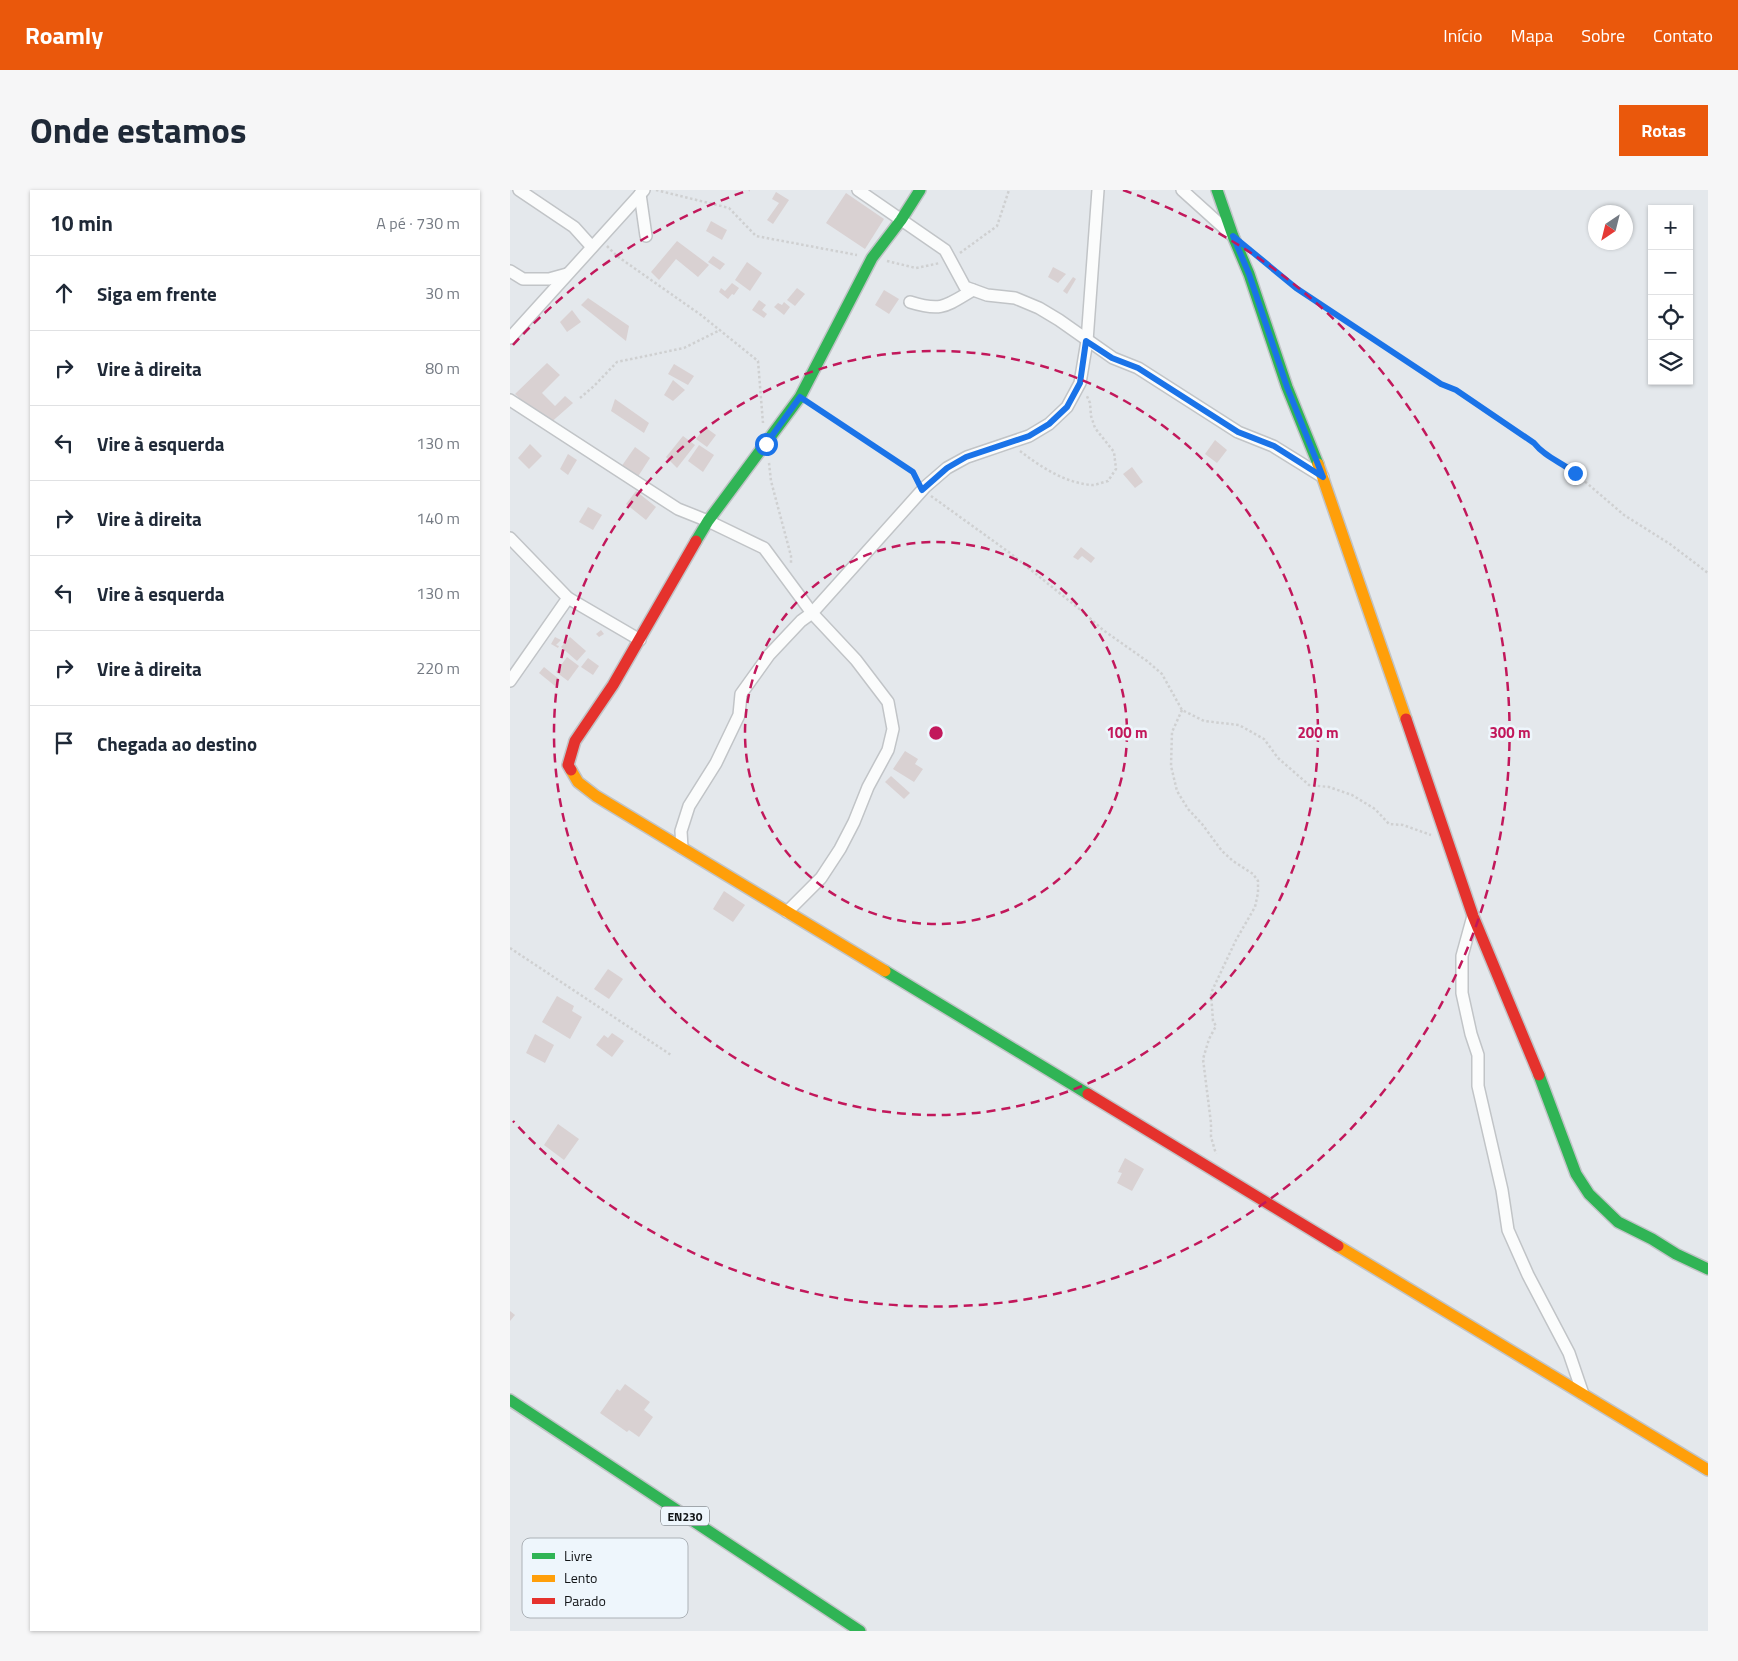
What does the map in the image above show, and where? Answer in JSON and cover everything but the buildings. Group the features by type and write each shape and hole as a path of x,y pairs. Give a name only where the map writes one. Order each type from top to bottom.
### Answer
{"street":[{"path":"519,190 596,242"},
{"path":"858,190 946,250 965,287 987,295 1015,298 1039,308 1112,358 1138,368 1238,432 1274,446 1323,477"},
{"path":"920,190 901,220 872,258 800,397 708,521 613,685 575,740 568,765 578,782 596,796 1708,1470"},
{"path":"682,848 681,831 689,806 716,762 739,716 742,694 769,654 801,621 812,613 922,490 947,468 966,457 1029,436 1049,424 1067,407 1080,383 1086,341 1098,190"},
{"path":"1182,190 1233,236"},
{"path":"1216,190 1249,274 1287,387 1323,477 1473,916 1532,1057 1576,1174 1589,1194 1618,1222 1652,1239 1676,1254 1708,1269"},
{"path":"510,338 642,192"},
{"path":"642,192 646,236"},
{"path":"510,271 523,279 549,280 568,274"},
{"path":"910,302 927,307 945,306 973,290"},
{"path":"510,400 678,509 764,548 812,613 856,660 888,702 893,729 888,750 868,787 854,822 822,878 787,912"},
{"path":"510,538 568,598 640,640"},
{"path":"510,681 568,598"},
{"path":"1473,916 1462,956 1462,993 1471,1034 1478,1055 1478,1086 1502,1190 1508,1230 1528,1275 1569,1353 1583,1394"},
{"name":"EN230","path":"510,1400 860,1631"}],"path":[{"path":"656,190 729,208 756,236 916,268 951,260 997,226 1009,190"},
{"path":"596,242 720,330 758,361 771,481 791,556 792,586"},
{"path":"1255,254 1296,288 1347,323 1441,384 1456,390 1534,443 1540,450 1575,473 1624,514 1670,544 1708,573"},
{"path":"580,398 617,362 684,348 720,330"},
{"path":"1009,443 1037,464 1067,480 1094,485 1108,481 1116,469 1114,452 1095,428 1090,403 1080,383"},
{"path":"800,397 913,472 922,490 950,508 1010,553 1103,630 1147,661 1162,674 1182,710 1204,721 1239,725 1264,739 1278,758 1309,785 1329,787 1352,795 1375,809 1389,824 1402,825 1425,832 1449,846"},
{"path":"1182,710 1172,732 1171,766 1177,791 1188,809 1202,824 1222,852 1253,874 1258,881 1255,907 1236,940 1211,993 1213,1021 1216,1026 1208,1039 1203,1059 1211,1122 1211,1137 1222,1176"},
{"path":"510,948 672,1055"}],"traffic: fast":[{"path":"696,541 708,521 800,397 872,258 901,220 920,190"},
{"path":"1217,190 1249,274 1287,387 1318,464"},
{"path":"885,971 1088,1094"},
{"path":"1539,1075 1576,1174 1589,1194 1618,1222 1652,1239 1676,1254 1708,1269"},
{"path":"510,1400 860,1631"}],"traffic: slow":[{"path":"1318,464 1406,719"},
{"path":"571,770 578,782 596,796 885,971"},
{"path":"1338,1246 1708,1470"}],"traffic: jam":[{"path":"571,770 568,765 575,741 613,685 696,541"},
{"path":"1406,719 1473,916 1539,1075"},
{"path":"1088,1094 1338,1246"}],"route":[{"path":"766,444 800,397 913,472 922,490 947,468 966,457 1029,436 1049,424 1067,407 1080,383 1086,341 1112,358 1138,368 1238,432 1274,446 1323,477 1287,387 1249,274 1233,236 1296,288 1441,384 1456,390 1534,443 1547,456 1575,473"}]}
